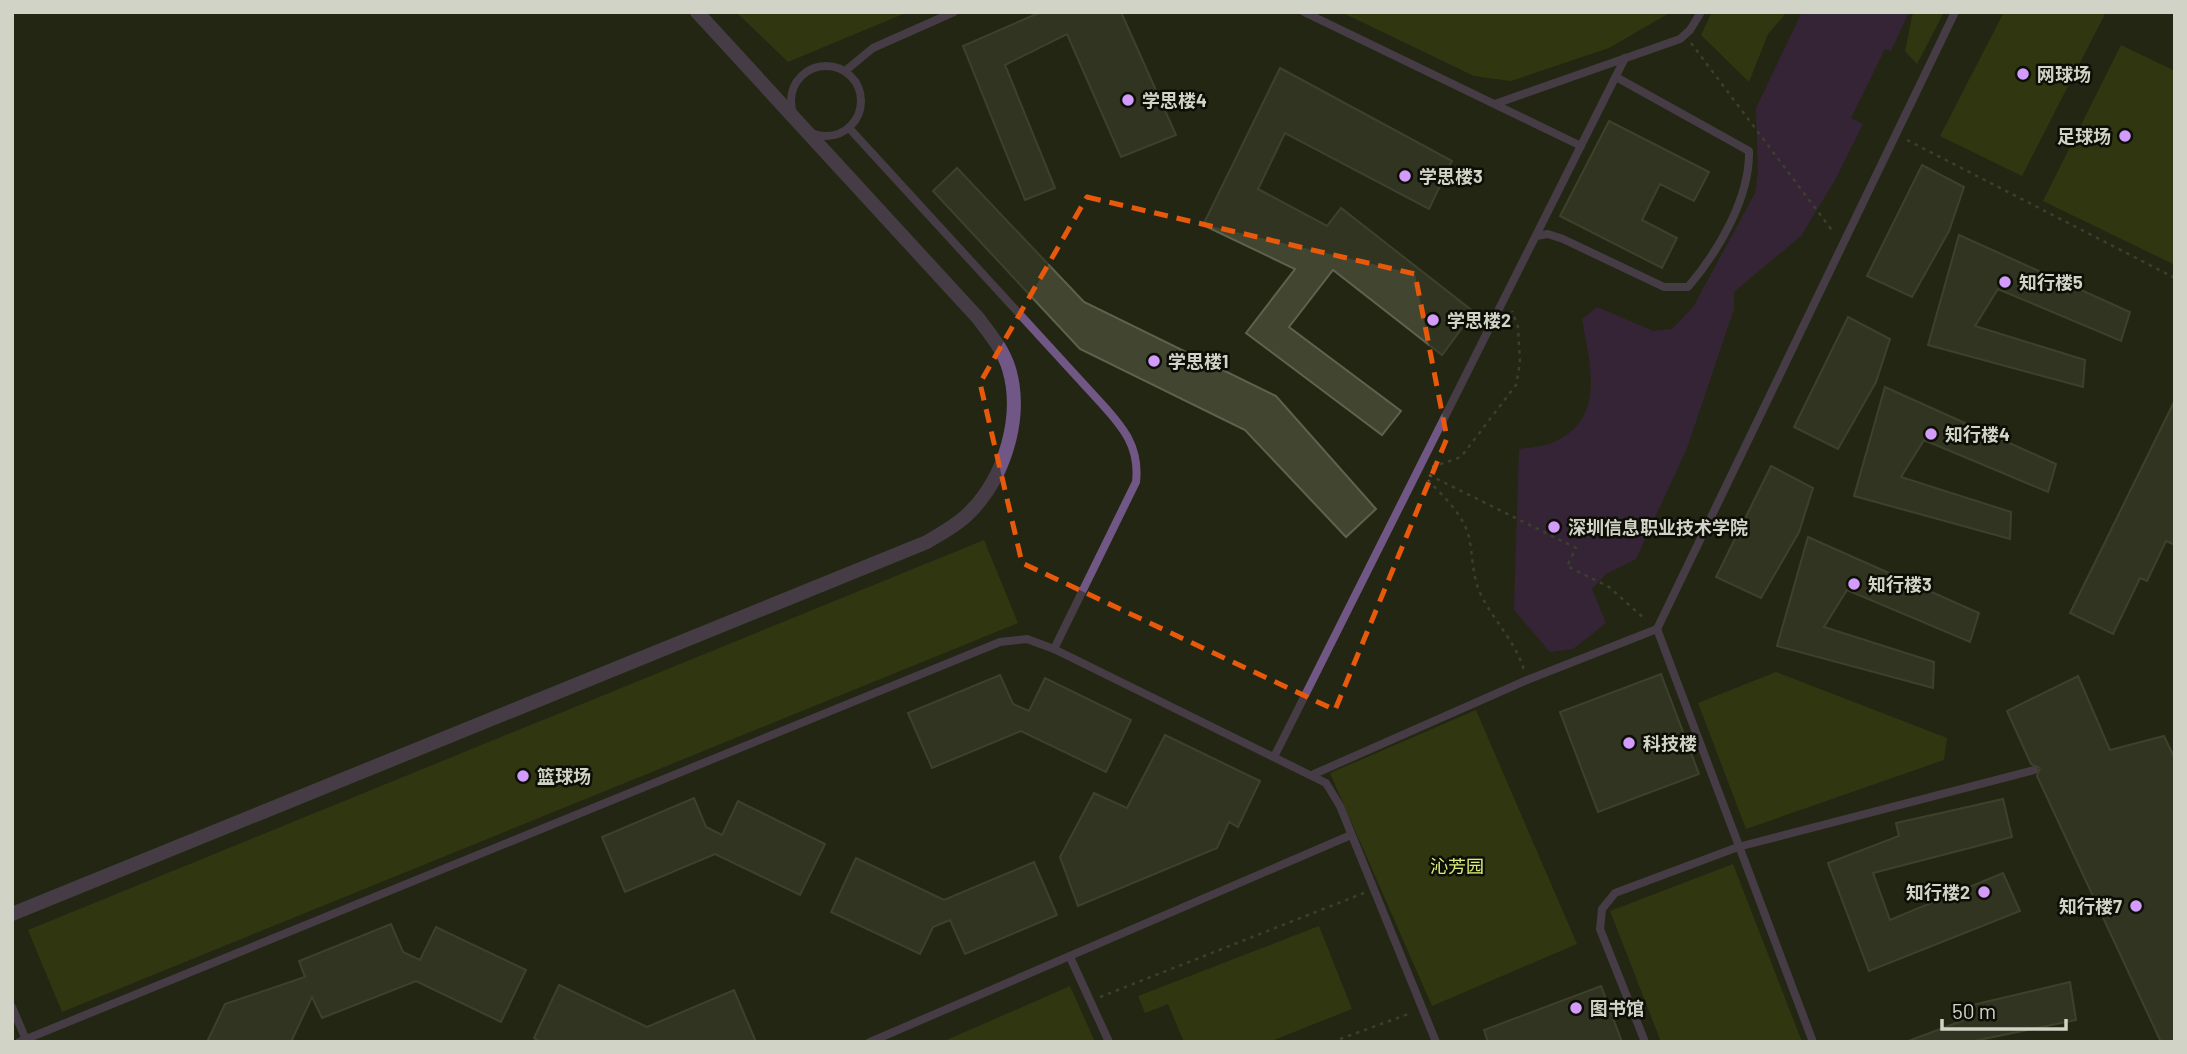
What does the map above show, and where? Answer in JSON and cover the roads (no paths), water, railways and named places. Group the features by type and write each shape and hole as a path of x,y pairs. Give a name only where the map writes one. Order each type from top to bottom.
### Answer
{"street":[{"path":"12,914 927,542 971,511 986,492 1009,442 1013,418 1009,368 997,342 697,12"}],"lane":[{"path":"845,71 873,48 954,12"},
{"path":"1304,12 1581,146"},
{"path":"1495,104 1685,35 1702,12"},
{"path":"1314,774 1527,680 1657,629 1955,12"},
{"path":"1275,755 1625,58"},
{"path":"834,66 845,71 853,78 862,98 861,109 849,128 829,136 818,135 799,124 791,103 796,82 813,68 834,66"},
{"path":"1536,236 1548,234 1563,239 1664,287 1688,287 1704,269 1722,236 1749,177 1749,152 1616,77"},
{"path":"849,128 1108,410 1126,432 1135,452 1136,482 1054,649"},
{"path":"1657,629 1813,1042"},
{"path":"12,1007 24,1041 1000,642 1027,639 1054,649 1314,774 1334,793 1436,1042"},
{"path":"1645,1042 1600,929 1602,909 1615,893 1738,847 2034,770"},
{"path":"870,1042 1351,835"},
{"path":"1070,957 1109,1042"}],"place":[{"name":"网球场","path":"2023,74"},
{"name":"学思楼4","path":"1128,100"},
{"name":"足球场","path":"2125,136"},
{"name":"学思楼3","path":"1405,176"},
{"name":"知行楼5","path":"2005,282"},
{"name":"学思楼2","path":"1433,320"},
{"name":"学思楼1","path":"1154,361"},
{"name":"知行楼4","path":"1931,434"},
{"name":"深圳信息职业技术学院","path":"1554,527"},
{"name":"知行楼3","path":"1854,584"},
{"name":"科技楼","path":"1629,743"},
{"name":"篮球场","path":"523,776"},
{"name":"知行楼2","path":"1984,892"},
{"name":"知行楼7","path":"2136,906"},
{"name":"图书馆","path":"1576,1008"}],"park label":[{"name":"沁芳园","path":"1457,866"}]}
